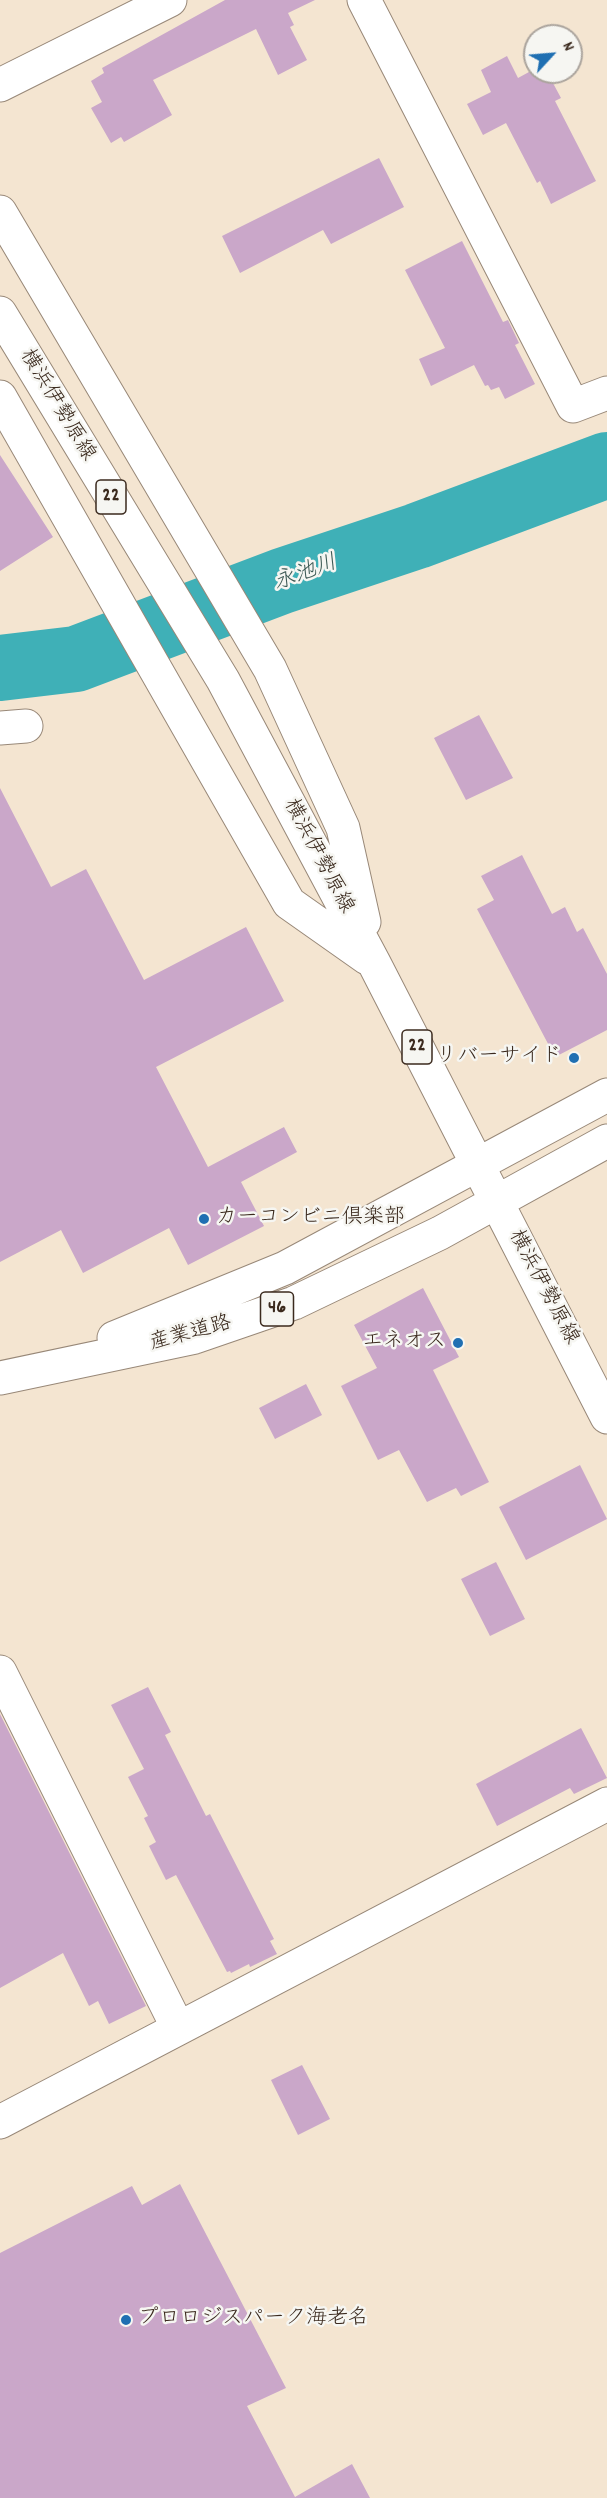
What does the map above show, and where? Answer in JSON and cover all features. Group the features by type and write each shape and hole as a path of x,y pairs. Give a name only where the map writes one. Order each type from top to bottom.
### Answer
{"main road":[{"path":"0,85 170,0"},
{"path":"364,0 573,406 607,393"},
{"path":"0,212 270,669 343,828 374,963"},
{"name":"横浜伊勢原線","path":"0,314 223,680 374,963 607,1416"},
{"path":"0,397 289,903 374,963"},
{"name":"46","path":"477,1163 607,1095"},
{"name":"46","path":"496,1201 607,1141"},
{"name":"産業道路","path":"40,1369 285,1269 477,1163"},
{"name":"産業道路","path":"0,1378 195,1337 294,1303 440,1233 496,1201"},
{"path":"0,1672 178,2028"},
{"path":"0,2122 607,1804"}],"building":[{"path":"225,0 315,0 288,13 294,25 290,27 307,60 278,75 256,29 153,80 172,115 124,142 121,137 111,143 91,108 102,102 91,81 104,73 102,68"},
{"path":"507,56 518,78 523,75 523,84 553,84 561,98 555,101 596,181 551,204 540,181 537,183 506,123 483,135 467,104 491,92 481,70"},
{"path":"379,158 404,207 331,244 323,230 240,273 222,236"},
{"path":"462,241 503,322 508,320 519,343 515,345 535,384 505,399 499,387 491,390 488,385 485,386 474,365 431,386 419,359 445,348 405,270"},
{"path":"0,455 53,537 0,571"},
{"path":"479,715 513,778 466,800 434,738"},
{"path":"0,788 51,887 86,869 144,980 246,927 284,1001 156,1067 208,1167 284,1127 297,1152 241,1182 264,1226 188,1265 169,1228 83,1273 61,1230 0,1262"},
{"path":"522,855 552,914 565,907 577,932 583,928 607,974 607,1030 555,1057 477,909 494,900 481,876"},
{"path":"423,1288 459,1357 433,1370 489,1482 461,1496 456,1488 427,1502 399,1450 378,1460 341,1386 377,1368 354,1325"},
{"path":"306,1384 322,1415 275,1439 259,1408"},
{"path":"580,1465 607,1519 526,1560 499,1507"},
{"path":"496,1562 525,1619 490,1636 461,1579"},
{"path":"148,1687 171,1732 165,1735 206,1816 210,1814 274,1939 270,1941 277,1954 250,1967 249,1964 231,1973 227,1972 176,1875 166,1880 149,1846 156,1842 144,1818 148,1816 128,1777 144,1769 111,1705"},
{"path":"0,1714 146,2006 109,2024 98,2001 89,2006 63,1953 0,1988"},
{"path":"581,1728 607,1778 574,1794 570,1788 497,1826 476,1784"},
{"path":"302,2065 330,2119 298,2135 271,2080"},
{"name":"プロロジスパーク海老名","path":"180,2184 286,2388 247,2406 295,2497 352,2464 370,2498 0,2498 0,2253 132,2186 142,2205"}],"waterway":[{"name":"永池川","path":"0,668 76,659 282,581 417,536 607,465"}],"place":[{"name":"リバーサイド","path":"574,1058"},
{"name":"カーコンビニ倶楽部","path":"204,1219"},
{"name":"エネオス","path":"458,1343"},
{"name":"プロロジスパーク海老名","path":"126,2320"}]}
